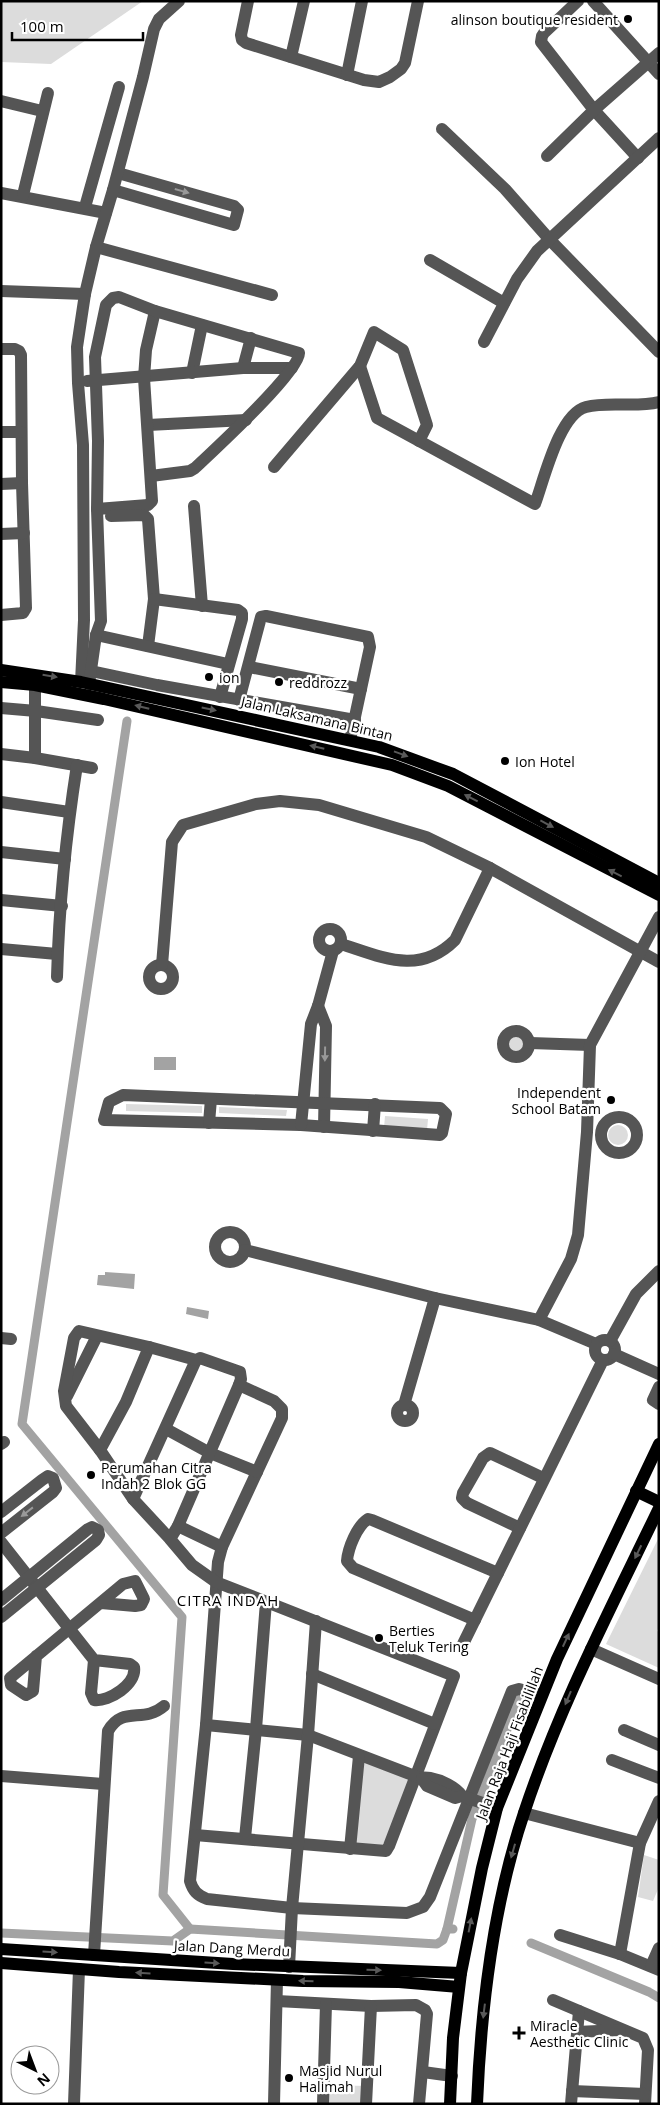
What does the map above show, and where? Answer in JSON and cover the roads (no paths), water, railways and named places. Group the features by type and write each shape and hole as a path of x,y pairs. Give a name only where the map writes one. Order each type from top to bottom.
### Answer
{"main road":[{"name":"Jalan Laksamana Bintan","path":"1,670 87,679 156,691 379,747 453,774 659,883"},
{"name":"Jalan Laksamana Bintan","path":"1,682 35,685 138,706 392,765 448,786 659,895"},
{"name":"Jalan Raja Haji Fisabilillah","path":"450,2104 453,2038 459,1987 482,1868 478,1802 541,1695 659,1444"},
{"path":"636,1491 659,1502"},
{"path":"477,2104 483,2016 498,1914 510,1858 544,1756 591,1649 659,1508"},
{"name":"Jalan Dang Merdu","path":"1,1949 94,1943 289,1966 412,1977 459,1987"},
{"name":"Jalan Dang Merdu","path":"1,1962 79,1969 277,1980 412,1977 461,1973"}],"street":[{"path":"87,679 84,620 83,445 76,357 85,294 96,247 118,173 154,29 160,19 179,1"},
{"path":"248,1 241,35 242,40 246,43 346,75 379,82 390,78 401,69 408,51 418,1"},
{"path":"291,57 304,1"},
{"path":"346,75 362,1"},
{"path":"578,1 544,33 541,42 594,110 638,158"},
{"path":"593,1 655,69"},
{"path":"547,156 594,110 655,69 659,53"},
{"path":"85,207 119,87"},
{"path":"23,195 48,93"},
{"path":"1,101 42,112"},
{"path":"442,129 505,190 550,240 659,352"},
{"path":"484,342 504,303 537,251 659,138"},
{"path":"113,190 234,225 237,217 238,210 234,206 118,173"},
{"path":"157,202 161,185"},
{"path":"1,193 23,195 106,213"},
{"path":"96,247 272,295"},
{"path":"430,260 504,303"},
{"path":"1,291 85,294"},
{"path":"87,679 96,635 101,621 95,381 96,348 106,305 109,301 119,297 155,311 298,352 300,355 292,368 246,420 195,468 190,471 151,476"},
{"path":"97,513 150,504 152,502 144,378 146,350 155,311"},
{"path":"192,373 202,325"},
{"path":"274,467 360,366 374,332 403,350 427,425 419,441"},
{"path":"243,368 250,338"},
{"path":"1,349 15,349 19,351 21,356 22,484 26,610 22,614 1,615"},
{"path":"360,366 377,418 535,504 560,434 568,420 575,413 590,407 647,405 659,402"},
{"path":"78,383 243,368 292,368"},
{"path":"148,425 246,420"},
{"path":"1,432 21,432"},
{"path":"1,484 22,484"},
{"path":"194,506 202,606"},
{"path":"97,513 147,516 154,599 148,646"},
{"path":"1,534 24,533"},
{"path":"154,599 238,610 242,613 242,619 220,697"},
{"path":"239,700 261,617 266,616 368,637 370,647 350,740"},
{"path":"96,635 228,664"},
{"path":"249,667 361,689"},
{"path":"35,685 35,758"},
{"path":"156,691 220,697 355,720"},
{"path":"1,708 98,720"},
{"path":"1,754 92,768"},
{"path":"57,977 57,954 69,812 77,765"},
{"path":"162,965 172,842 183,825 256,804 280,801 318,805 426,837 490,868 659,962"},
{"path":"1,802 69,812"},
{"path":"1,852 65,859"},
{"path":"301,1125 311,1024 337,947 403,962 415,961 447,948 456,940 490,868"},
{"path":"1,900 62,906"},
{"path":"539,1320 571,1259 578,1235 587,1132 590,1045 659,917"},
{"path":"1,949 57,954"},
{"path":"318,1006 326,1026 324,1128"},
{"path":"530,1043 590,1045"},
{"path":"123,1095 211,1098 440,1108 446,1114 440,1135 301,1125 104,1120 109,1102 123,1095"},
{"path":"209,1123 211,1098"},
{"path":"373,1131 375,1104"},
{"path":"587,1132 601,1134"},
{"path":"245,1250 435,1298 539,1320 596,1344"},
{"path":"610,1342 636,1294 659,1271"},
{"path":"404,1404 435,1298"},
{"path":"170,1539 178,1526 242,1379 240,1372 200,1358 196,1360 79,1331 76,1334 64,1391 65,1401 71,1413 100,1450 133,1500 192,1565 216,1582 454,1676 435,1724 418,1778 388,1849 383,1852 245,1838 195,1835"},
{"path":"65,1401 97,1336"},
{"path":"602,1340 610,1342 615,1347 614,1354 610,1360 603,1360 595,1354 596,1344 602,1340"},
{"path":"100,1450 126,1402 149,1347"},
{"path":"614,1354 659,1374"},
{"path":"133,1500 196,1360"},
{"path":"462,1646 543,1478 603,1360"},
{"path":"239,1386 274,1401 282,1409 282,1418 222,1546 218,1562 206,1725 190,1881 192,1888 198,1895 207,1899 291,1915 407,1914 423,1906 430,1897 478,1802 512,1691 519,1689 541,1695"},
{"path":"659,1387 652,1400 659,1404"},
{"path":"166,1429 210,1452 257,1472"},
{"path":"520,1528 467,1503 462,1498 463,1493 483,1458 490,1452 543,1478"},
{"path":"1,1512 48,1476 53,1478 56,1488 53,1492 1,1533"},
{"path":"475,1620 353,1568 346,1561 347,1555 361,1526 368,1519 372,1520 498,1573"},
{"path":"178,1526 222,1546"},
{"path":"1,1600 88,1529 92,1527 98,1530 99,1534 96,1540 1,1617"},
{"path":"1,1542 94,1660"},
{"path":"245,1838 266,1602"},
{"path":"36,1656 101,1603"},
{"path":"289,1966 291,1915 308,1735 316,1621"},
{"path":"591,1649 659,1679"},
{"path":"312,1674 435,1724"},
{"path":"94,1943 108,1731 113,1722 131,1715 146,1716 157,1712 164,1706"},
{"path":"206,1725 308,1735 418,1778 427,1786 455,1798 478,1802"},
{"path":"624,1730 659,1745"},
{"path":"350,1849 359,1756"},
{"path":"612,1760 659,1778"},
{"path":"1,1776 103,1784"},
{"path":"620,1954 640,1843 659,1801"},
{"path":"524,1813 640,1843"},
{"path":"560,1935 620,1954 655,1968 659,1948"},
{"path":"74,2104 79,1969"},
{"path":"274,2104 277,1980"},
{"path":"553,2000 643,2038 648,2050 645,2099 571,2097 579,2011"},
{"path":"277,2002 416,2006 425,2010 427,2014 419,2104"},
{"path":"324,2104 326,2004"},
{"path":"366,2104 371,2006"},
{"path":"577,2032 625,2030"},
{"path":"423,2072 452,2076"}],"waterway":[{"path":"127,721 22,1424 182,1617 163,1895 190,1929"},
{"path":"453,1929 447,1929 472,1819 519,1699"},
{"path":"1,1933 173,1941 190,1929 437,1944 443,1940 447,1929"},
{"path":"531,1943 649,1992 659,1998"}],"place":[{"name":"alinson boutique resident","path":"628,19"},
{"name":"ion","path":"209,677"},
{"name":"reddrozz","path":"279,682"},
{"name":"Ion Hotel","path":"505,761"},
{"name":"Independent School Batam","path":"611,1100"},
{"name":"Perumahan Citra Indah 2 Blok GG","path":"91,1475"},
{"name":"Berties Teluk Tering","path":"379,1638"},
{"name":"Miracle Aesthetic Clinic","path":"519,2033"},
{"name":"Masjid Nurul Halimah","path":"289,2078"}],"district":[{"name":"CITRA INDAH","path":"228,1600"}]}
